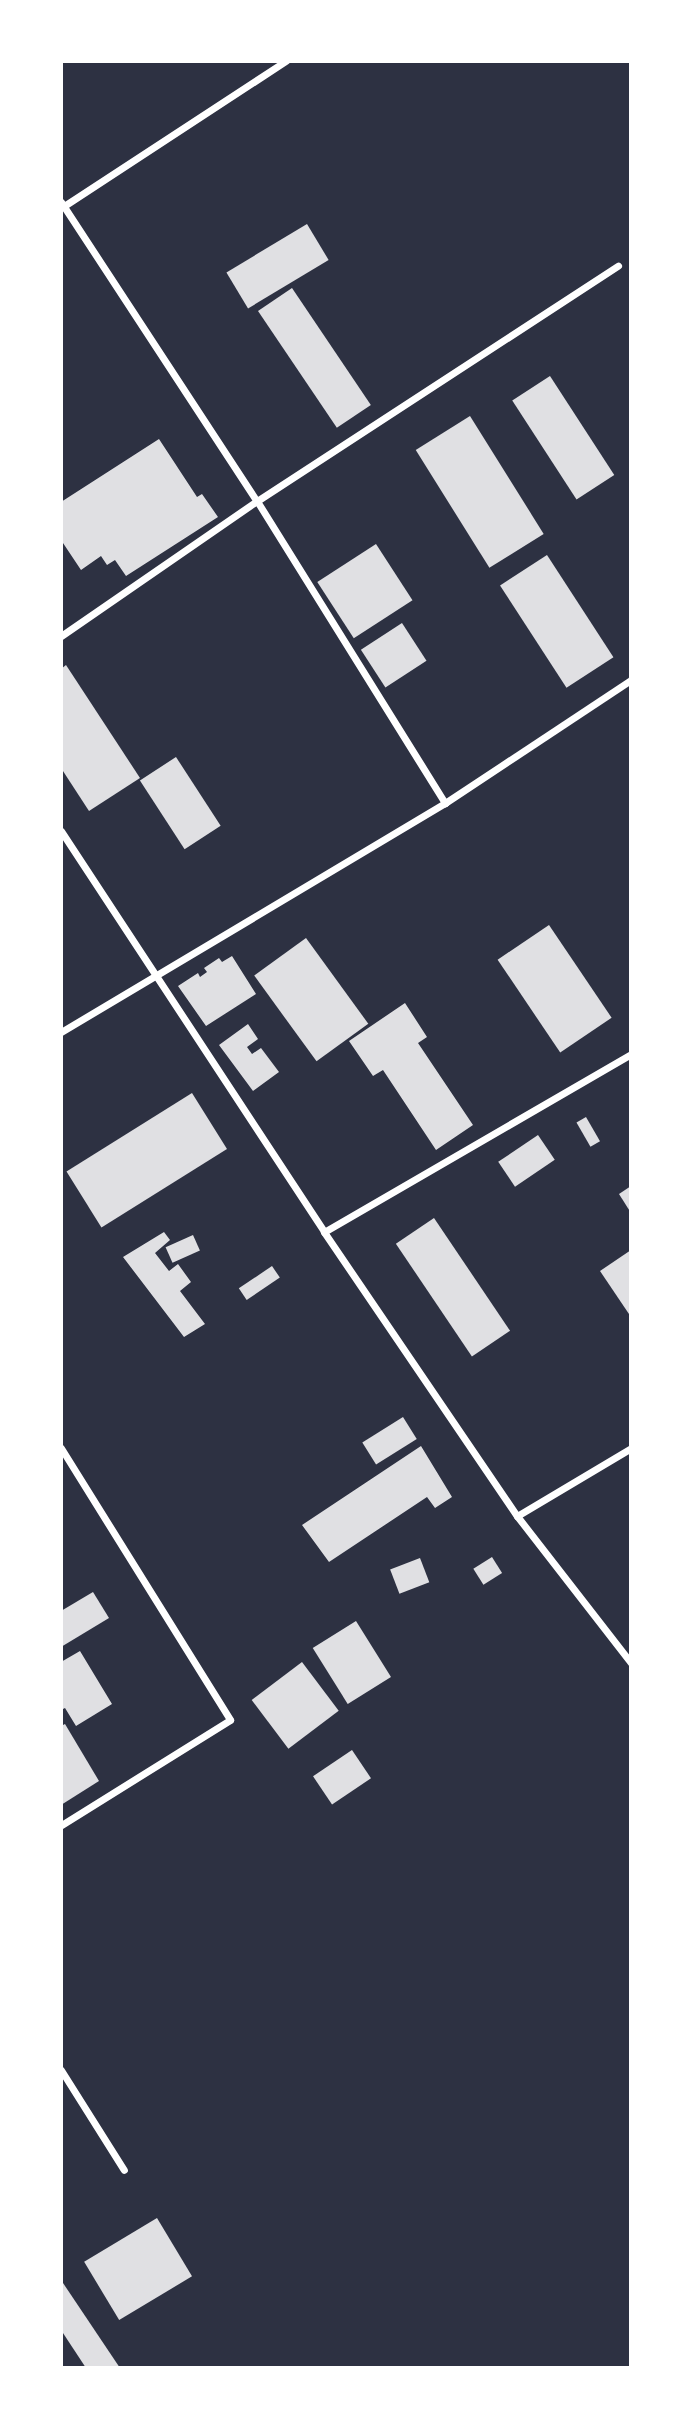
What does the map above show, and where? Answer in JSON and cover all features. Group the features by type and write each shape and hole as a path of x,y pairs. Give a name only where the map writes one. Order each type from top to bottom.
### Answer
{"street":[{"path":"286,61 63,204 257,501 445,803"},
{"path":"61,636 257,501 618,266"},
{"path":"61,1032 445,803 631,680"},
{"path":"61,831 324,1232 517,1516 631,1663"},
{"path":"324,1232 631,1054"},
{"path":"61,1448 230,1720 61,1825"},
{"path":"517,1516 631,1448"},
{"path":"61,2070 124,2170"}],"building":[{"path":"307,224 329,260 248,308 226,272"},
{"path":"292,288 371,405 337,428 258,311"},
{"path":"550,376 614,475 577,499 512,401"},
{"path":"470,416 544,534 489,568 416,450"},
{"path":"159,439 197,497 202,494 218,517 126,576 115,560 107,565 101,556 81,570 61,540 61,502"},
{"path":"376,544 412,600 354,638 317,582"},
{"path":"547,555 613,657 566,688 500,585"},
{"path":"402,623 427,661 385,687 361,650"},
{"path":"66,665 140,778 89,811 61,768 61,669"},
{"path":"176,757 221,826 185,849 140,780"},
{"path":"549,925 612,1018 560,1053 498,960"},
{"path":"306,938 368,1024 317,1061 254,976"},
{"path":"232,956 256,994 206,1026 178,986 198,973 200,977 207,972 204,968 219,958 222,962"},
{"path":"405,1003 427,1037 418,1043 473,1125 436,1150 383,1070 373,1076 349,1041"},
{"path":"248,1024 258,1039 247,1047 252,1054 261,1048 279,1072 253,1091 219,1045"},
{"path":"192,1093 227,1149 101,1227 66,1171"},
{"path":"586,1117 600,1141 590,1147 576,1122"},
{"path":"538,1135 555,1160 515,1187 498,1162"},
{"path":"631,1186 631,1213 619,1194"},
{"path":"434,1218 510,1331 472,1356 396,1244"},
{"path":"164,1232 170,1240 155,1253 169,1271 178,1264 191,1282 180,1291 205,1324 184,1337 123,1257"},
{"path":"193,1235 200,1251 173,1263 166,1247"},
{"path":"631,1250 631,1317 600,1271"},
{"path":"272,1266 280,1278 247,1300 239,1288"},
{"path":"403,1417 417,1439 376,1464 362,1442"},
{"path":"421,1446 452,1497 435,1508 427,1497 329,1562 302,1525"},
{"path":"492,1557 502,1573 483,1585 473,1569"},
{"path":"420,1558 429,1582 399,1594 390,1569"},
{"path":"93,1592 109,1618 61,1647 61,1611"},
{"path":"356,1621 391,1677 348,1704 313,1648"},
{"path":"80,1651 112,1704 76,1726 65,1708 61,1710 61,1662"},
{"path":"302,1662 339,1711 288,1749 252,1700"},
{"path":"65,1724 99,1781 61,1805 61,1726"},
{"path":"352,1750 371,1778 332,1804 313,1776"},
{"path":"157,2218 192,2276 119,2320 84,2262"},
{"path":"61,2280 120,2368 86,2368 61,2330"}]}
